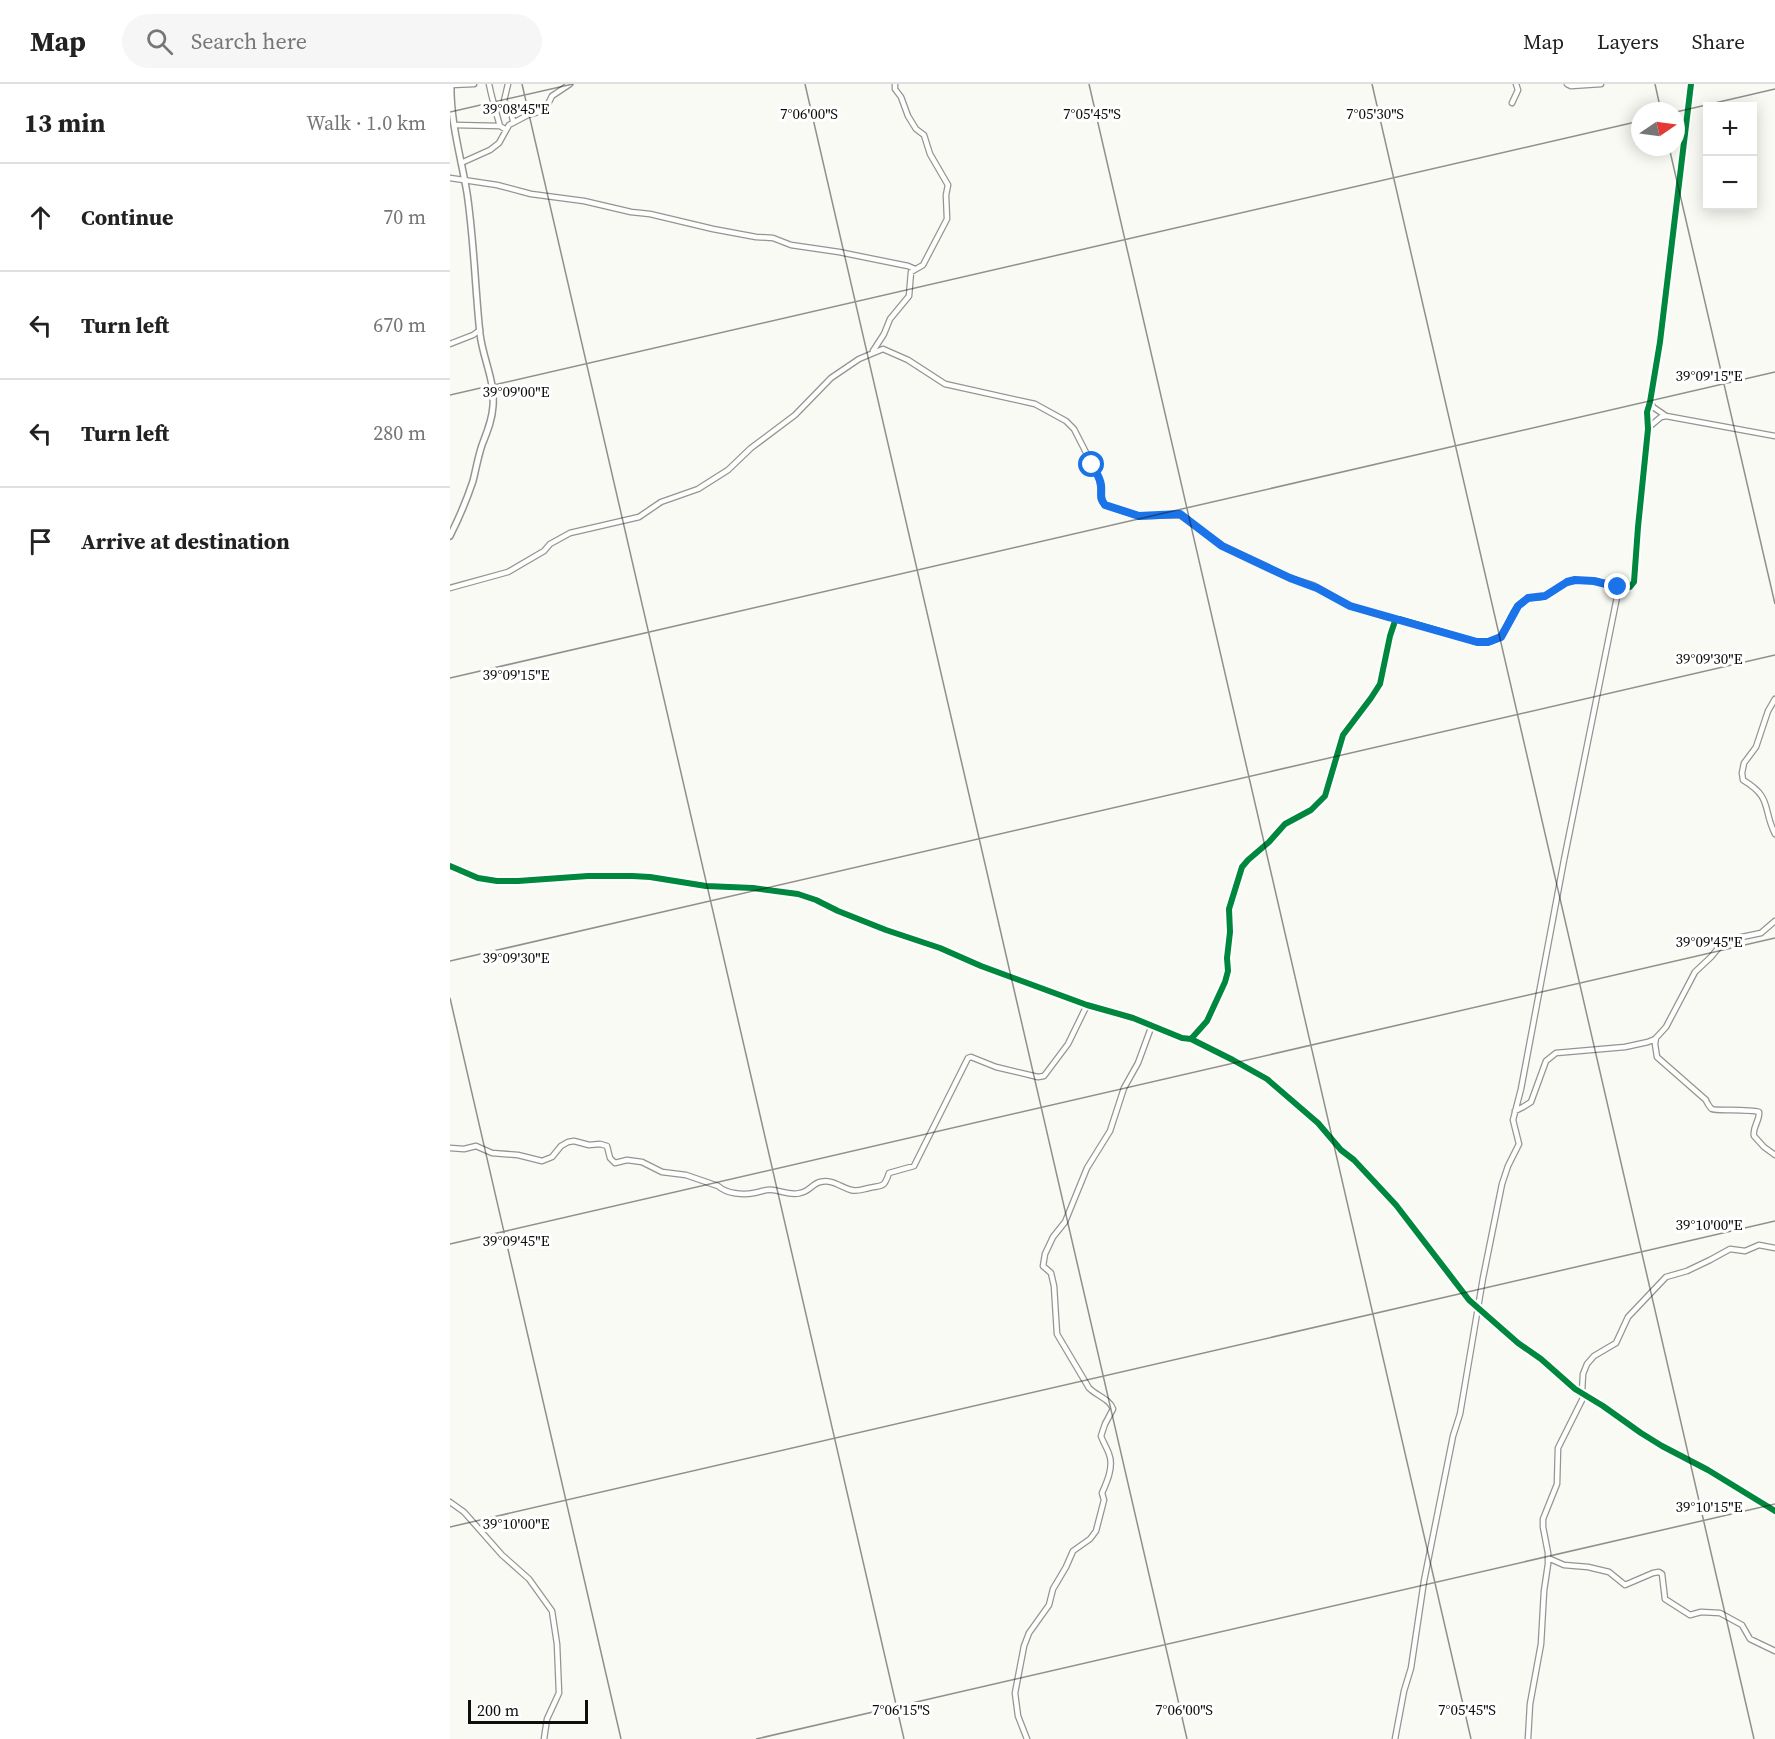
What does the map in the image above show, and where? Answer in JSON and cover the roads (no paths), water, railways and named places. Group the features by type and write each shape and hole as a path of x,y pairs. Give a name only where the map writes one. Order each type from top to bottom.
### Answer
{"street":[{"path":"450,536 468,494 492,420 494,394 480,330 476,266 465,181 450,95 451,84 474,84"},
{"path":"489,84 493,103 503,128"},
{"path":"508,84 504,100 511,111 513,121"},
{"path":"461,163 483,155 496,146 503,128 513,121 542,111 552,96 570,84"},
{"path":"871,354 884,334 890,319 909,296 912,271 923,265 947,219 948,185 946,178 941,174 930,154 924,135 916,129 908,116 895,89 895,84"},
{"path":"1512,103 1518,90 1516,84"},
{"path":"1567,84 1571,86 1600,84"},
{"path":"450,588 508,572 570,533 639,517 661,502 698,489 728,470 751,448 795,415 831,378 860,359 883,350 908,360 945,384 1035,404 1060,417 1074,429 1082,443 1099,478 1101,499 1105,505 1139,516 1180,514 1222,546 1317,588 1350,606 1484,643 1501,637 1518,606 1528,598 1545,596 1567,582 1594,581 1618,587 1630,587 1634,582 1648,429 1647,412 1663,317 1691,84"},
{"path":"454,125 503,128"},
{"path":"450,178 497,185 541,196 584,201 915,269"},
{"path":"450,344 480,330"},
{"path":"1650,402 1666,416"},
{"path":"1648,429 1660,417 1666,416 1775,436"},
{"path":"1395,1739 1411,1668 1424,1581 1452,1436 1460,1414 1483,1278 1505,1172 1519,1143 1513,1124 1515,1111 1618,587"},
{"path":"1191,1039 1207,1021 1225,982 1228,969 1229,909 1241,870 1248,860 1263,848 1285,824 1311,810 1325,796 1343,735 1380,684 1392,628 1396,620"},
{"path":"1775,699 1768,711 1756,747 1744,762 1742,773 1743,780 1761,793 1765,800 1775,834"},
{"path":"450,866 471,876 497,881 588,876 650,877 706,886 753,888 798,894 981,966 1088,1005 1133,1018 1182,1038 1191,1039 1267,1079 1307,1113 1341,1150 1360,1165 1396,1205 1451,1278 1478,1309 1518,1343 1575,1389 1662,1446 1708,1470 1775,1511"},
{"path":"1515,1111 1531,1101 1546,1061 1556,1053 1625,1047 1656,1038 1666,1027 1695,972 1721,945 1737,938 1761,933 1775,921"},
{"path":"450,1148 476,1146 492,1154 518,1155 542,1161 552,1157 561,1146 568,1142 603,1144 607,1146 610,1158 614,1162 630,1160 642,1162 662,1172 686,1175 736,1193 752,1194 770,1190 797,1194 806,1192 817,1183 824,1181 836,1182 852,1191 878,1187 886,1182 891,1172 914,1166 968,1058 1038,1077 1044,1076 1068,1044 1088,1005"},
{"path":"1027,1739 1018,1716 1015,1693 1024,1646 1029,1633 1048,1605 1054,1587 1073,1551 1090,1539 1096,1531 1110,1463 1110,1455 1101,1436 1113,1409 1111,1404 1089,1388 1057,1334 1054,1286 1051,1273 1043,1266 1044,1258 1053,1237 1065,1222 1087,1168 1110,1131 1124,1088 1138,1062 1152,1025"},
{"path":"1656,1038 1654,1044 1657,1057 1706,1100 1710,1108 1759,1112 1754,1136 1775,1155"},
{"path":"1528,1739 1530,1704 1541,1644 1548,1558 1542,1527 1557,1484 1558,1448 1583,1393 1583,1374 1587,1364 1594,1356 1616,1343 1628,1317 1666,1277 1687,1271 1730,1249 1745,1251 1757,1245 1775,1248"},
{"path":"450,1502 464,1512 502,1555 530,1579 552,1611 557,1644 559,1693 547,1719 544,1739"},
{"path":"1548,1558 1564,1565 1609,1572 1624,1585 1659,1572 1662,1574 1664,1597 1670,1604 1690,1615 1701,1612 1720,1613 1742,1625 1750,1639 1775,1651"}]}
